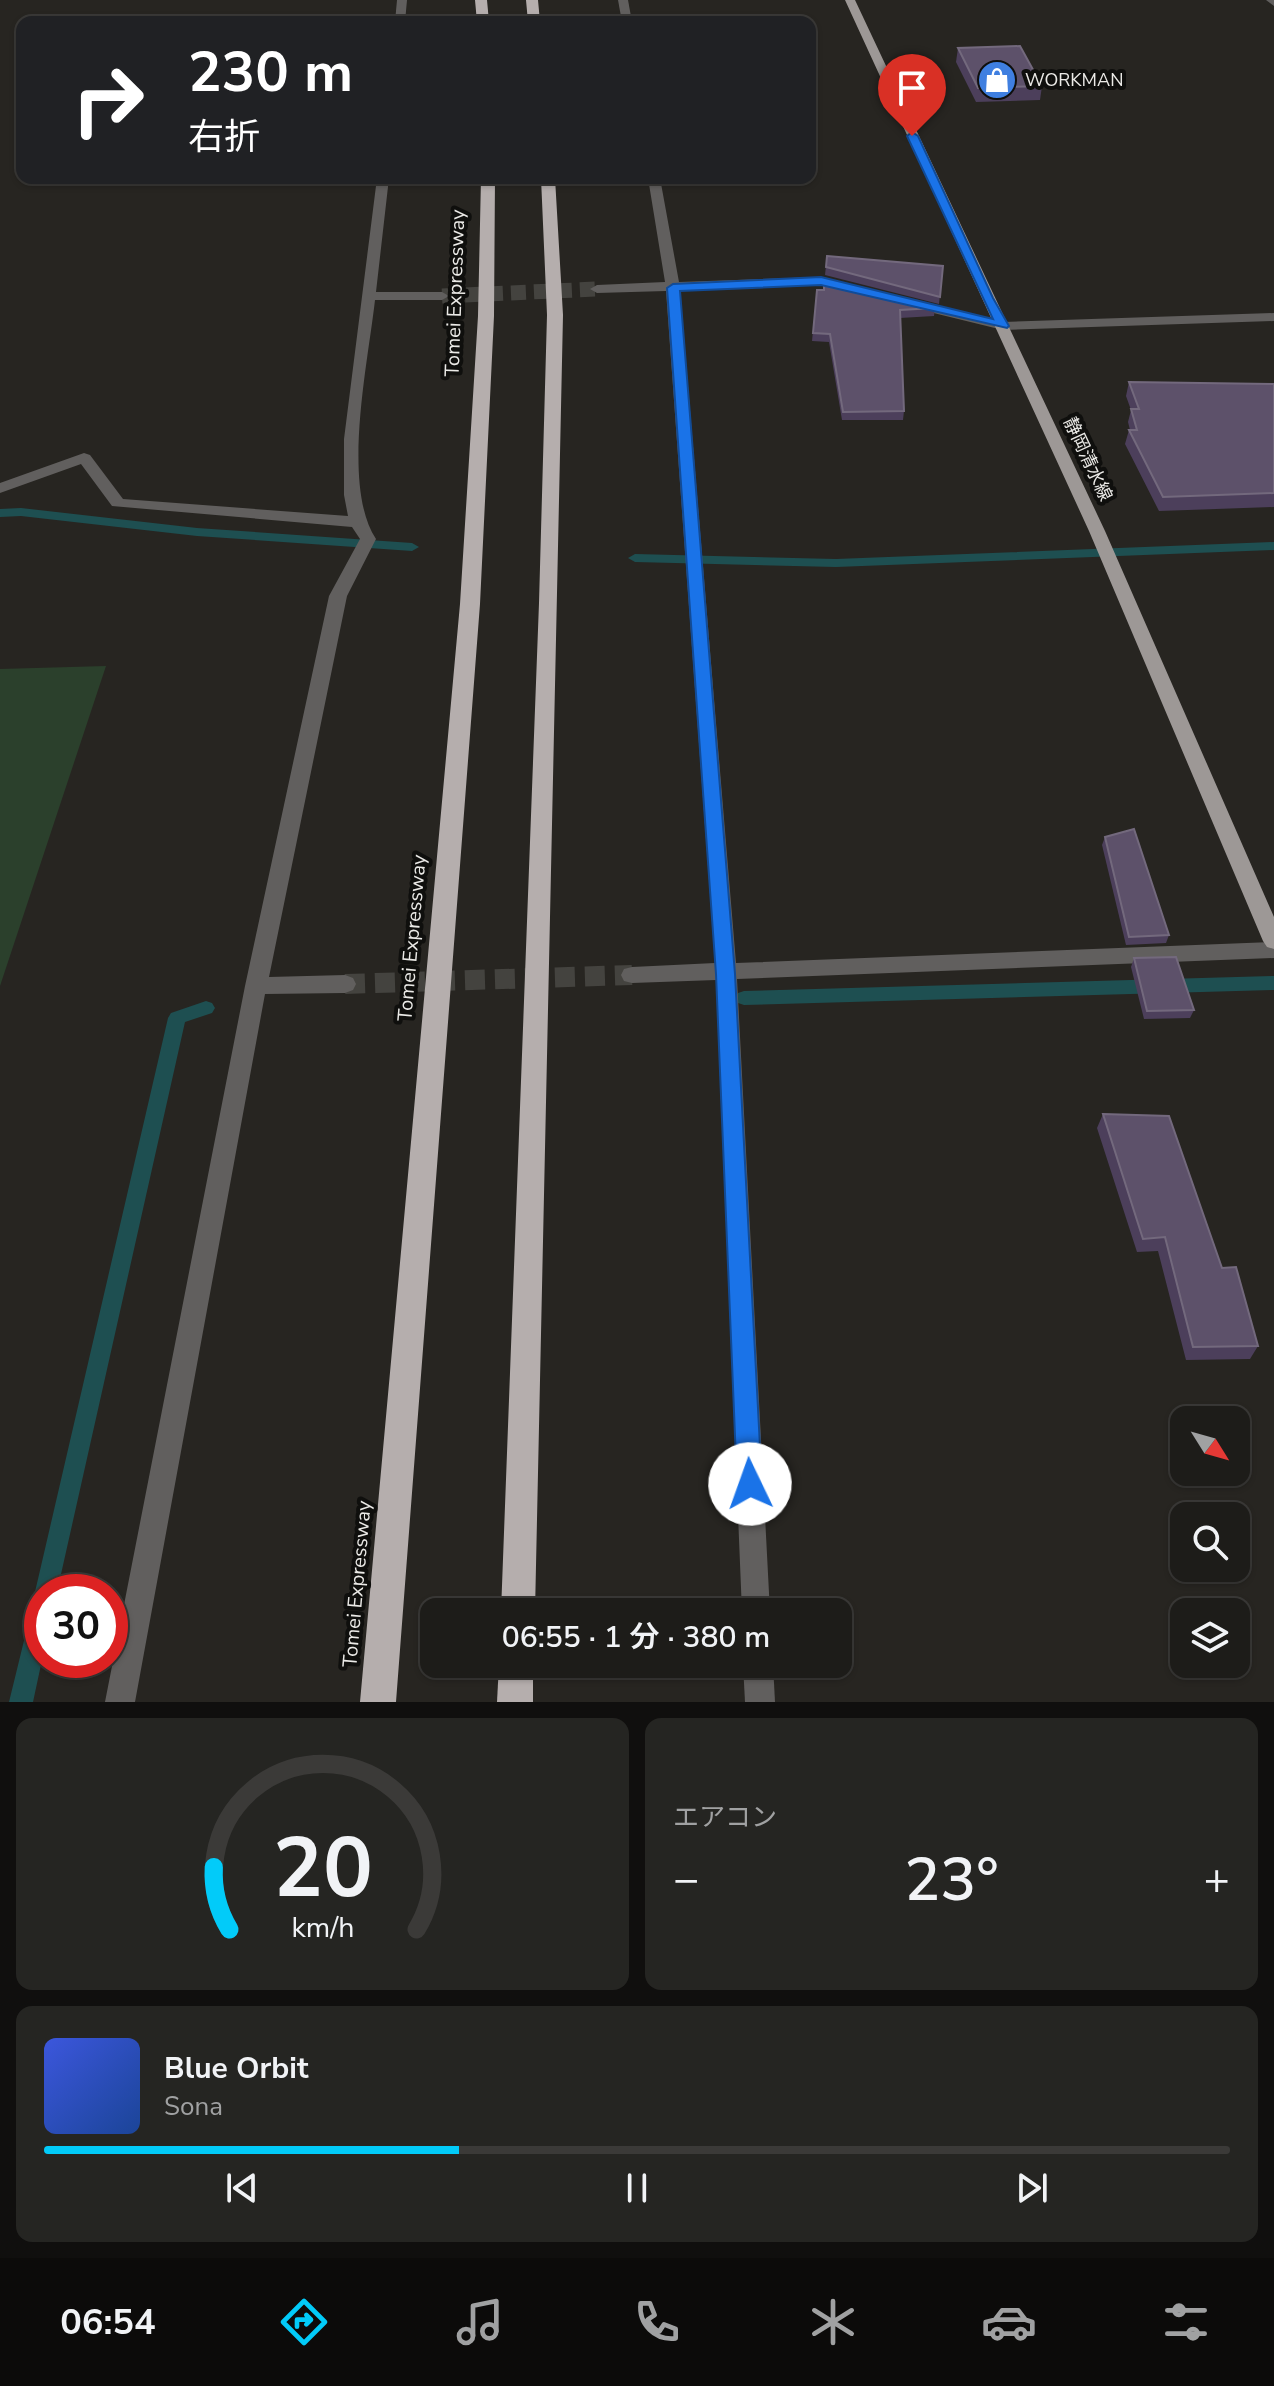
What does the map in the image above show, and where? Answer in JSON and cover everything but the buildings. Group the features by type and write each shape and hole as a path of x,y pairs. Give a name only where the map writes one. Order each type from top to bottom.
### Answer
{"highway":[{"name":"Tomei Expressway","path":"378,1702 470,604 486,316 488,184"},
{"path":"518,1598 550,588 555,315 548,184"},
{"path":"515,1702 516,1678"}],"main road":[{"name":"静岡清水線","path":"850,0 1097,531 1274,941"}],"street":[{"path":"402,0 411,0"},
{"path":"120,1702 256,986 338,596 368,539 357,522 352,495 352,439 382,184"},
{"path":"655,184 673,288 726,974 755,1598"},
{"path":"597,289 821,281 866,292"},
{"path":"370,296 442,296"},
{"path":"897,300 1003,326 1274,317"},
{"path":"0,488 84,458 118,503 357,522"},
{"path":"632,975 726,974 1274,950"},
{"path":"256,986 345,984"},
{"path":"759,1678 760,1702"}],"green space":[{"path":"106,666 0,986 0,669"}],"waterway":[{"path":"0,513 21,512 197,532 412,547"},
{"path":"635,558 836,563 1274,546"},
{"path":"744,998 1274,983"},
{"path":"50,1574 177,1018 206,1008"},
{"path":"21,1702 27,1678"}],"tunnel":[{"path":"442,296 597,289"},
{"path":"345,984 632,975"}],"place":[{"name":"WORKMAN","path":"997,80"}],"route":[{"path":"750,1484 726,974 673,288 821,281 1003,326 912,136"}]}
